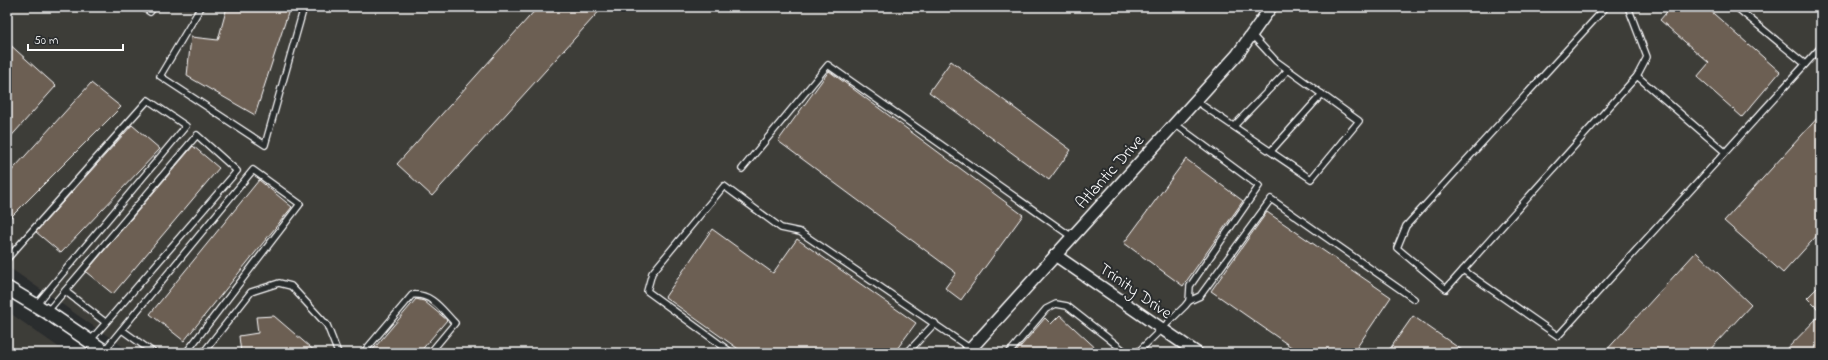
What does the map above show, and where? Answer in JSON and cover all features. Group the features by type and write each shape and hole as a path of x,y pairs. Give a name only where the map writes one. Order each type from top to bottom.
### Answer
{"street":[{"name":"Atlantic Drive","path":"969,351 1237,55 1271,7"},
{"name":"Trinity Drive","path":"1055,255 1197,353"},
{"path":"7,288 42,308 106,352"}],"lane":[{"path":"143,7 150,12 154,7"},
{"path":"201,7 160,76 265,145 304,7"},
{"path":"1606,7 1406,226 1397,248 1446,289 1637,76 1647,57 1628,7"},
{"path":"1736,7 1805,64"},
{"path":"1196,101 1311,179 1359,121 1276,61 1252,35"},
{"path":"1463,270 1558,336 1821,46"},
{"path":"742,169 828,65 1072,238"},
{"path":"1234,126 1288,70"},
{"path":"1637,76 1725,152"},
{"path":"1271,151 1322,94"},
{"path":"7,259 148,100 186,126 42,308"},
{"path":"1175,124 1259,186 1190,286 1188,301"},
{"path":"42,308 65,291 197,135 237,171 89,341"},
{"path":"106,352 122,330 253,170 300,204 186,353"},
{"path":"732,353 647,291 652,273 724,186 781,228 800,232 934,323 969,351"},
{"path":"1137,353 1163,330 1188,301 1200,296 1271,199 1414,300"},
{"path":"203,353 251,292 279,283 291,286 326,325 338,353"},
{"path":"65,291 105,322"},
{"path":"363,353 412,295 420,294 431,298 455,323 430,353"},
{"path":"1009,353 1046,309 1056,304 1067,306 1127,353"},
{"path":"907,353 934,323"},
{"path":"122,330 154,353"}],"shaded area":[{"path":"7,7 1821,7 1821,353 132,353 7,266"},
{"path":"7,311 67,353 7,353"}],"building":[{"path":"227,7 290,7 255,115 187,76 191,37 218,40"},
{"path":"538,7 603,7 432,196 397,164"},
{"path":"1671,7 1706,7 1780,72 1742,117 1697,77 1709,63 1660,20"},
{"path":"7,42 56,86 7,141"},
{"path":"951,61 1071,150 1049,180 929,92"},
{"path":"829,71 1023,215 961,300 945,288 956,273 778,141"},
{"path":"91,83 121,107 7,221 7,176"},
{"path":"1821,114 1821,231 1783,273 1724,221"},
{"path":"132,125 160,149 61,253 36,232"},
{"path":"193,146 219,168 113,294 86,272"},
{"path":"1186,159 1243,201 1183,286 1124,243"},
{"path":"259,180 292,207 184,341 150,314"},
{"path":"1267,212 1391,297 1353,353 1300,353 1211,291"},
{"path":"712,229 773,273 797,239 916,323 894,353 744,353 665,297"},
{"path":"1696,252 1751,305 1707,353 1604,353"},
{"path":"1821,284 1821,312 1807,298"},
{"path":"416,299 424,301 447,320 419,353 370,353"},
{"path":"1821,314 1821,353 1783,353"},
{"path":"1060,315 1101,353 1015,353 1045,318 1051,324"},
{"path":"274,316 317,353 241,353 239,336 258,333 256,317"},
{"path":"1413,316 1466,353 1387,353"}]}
